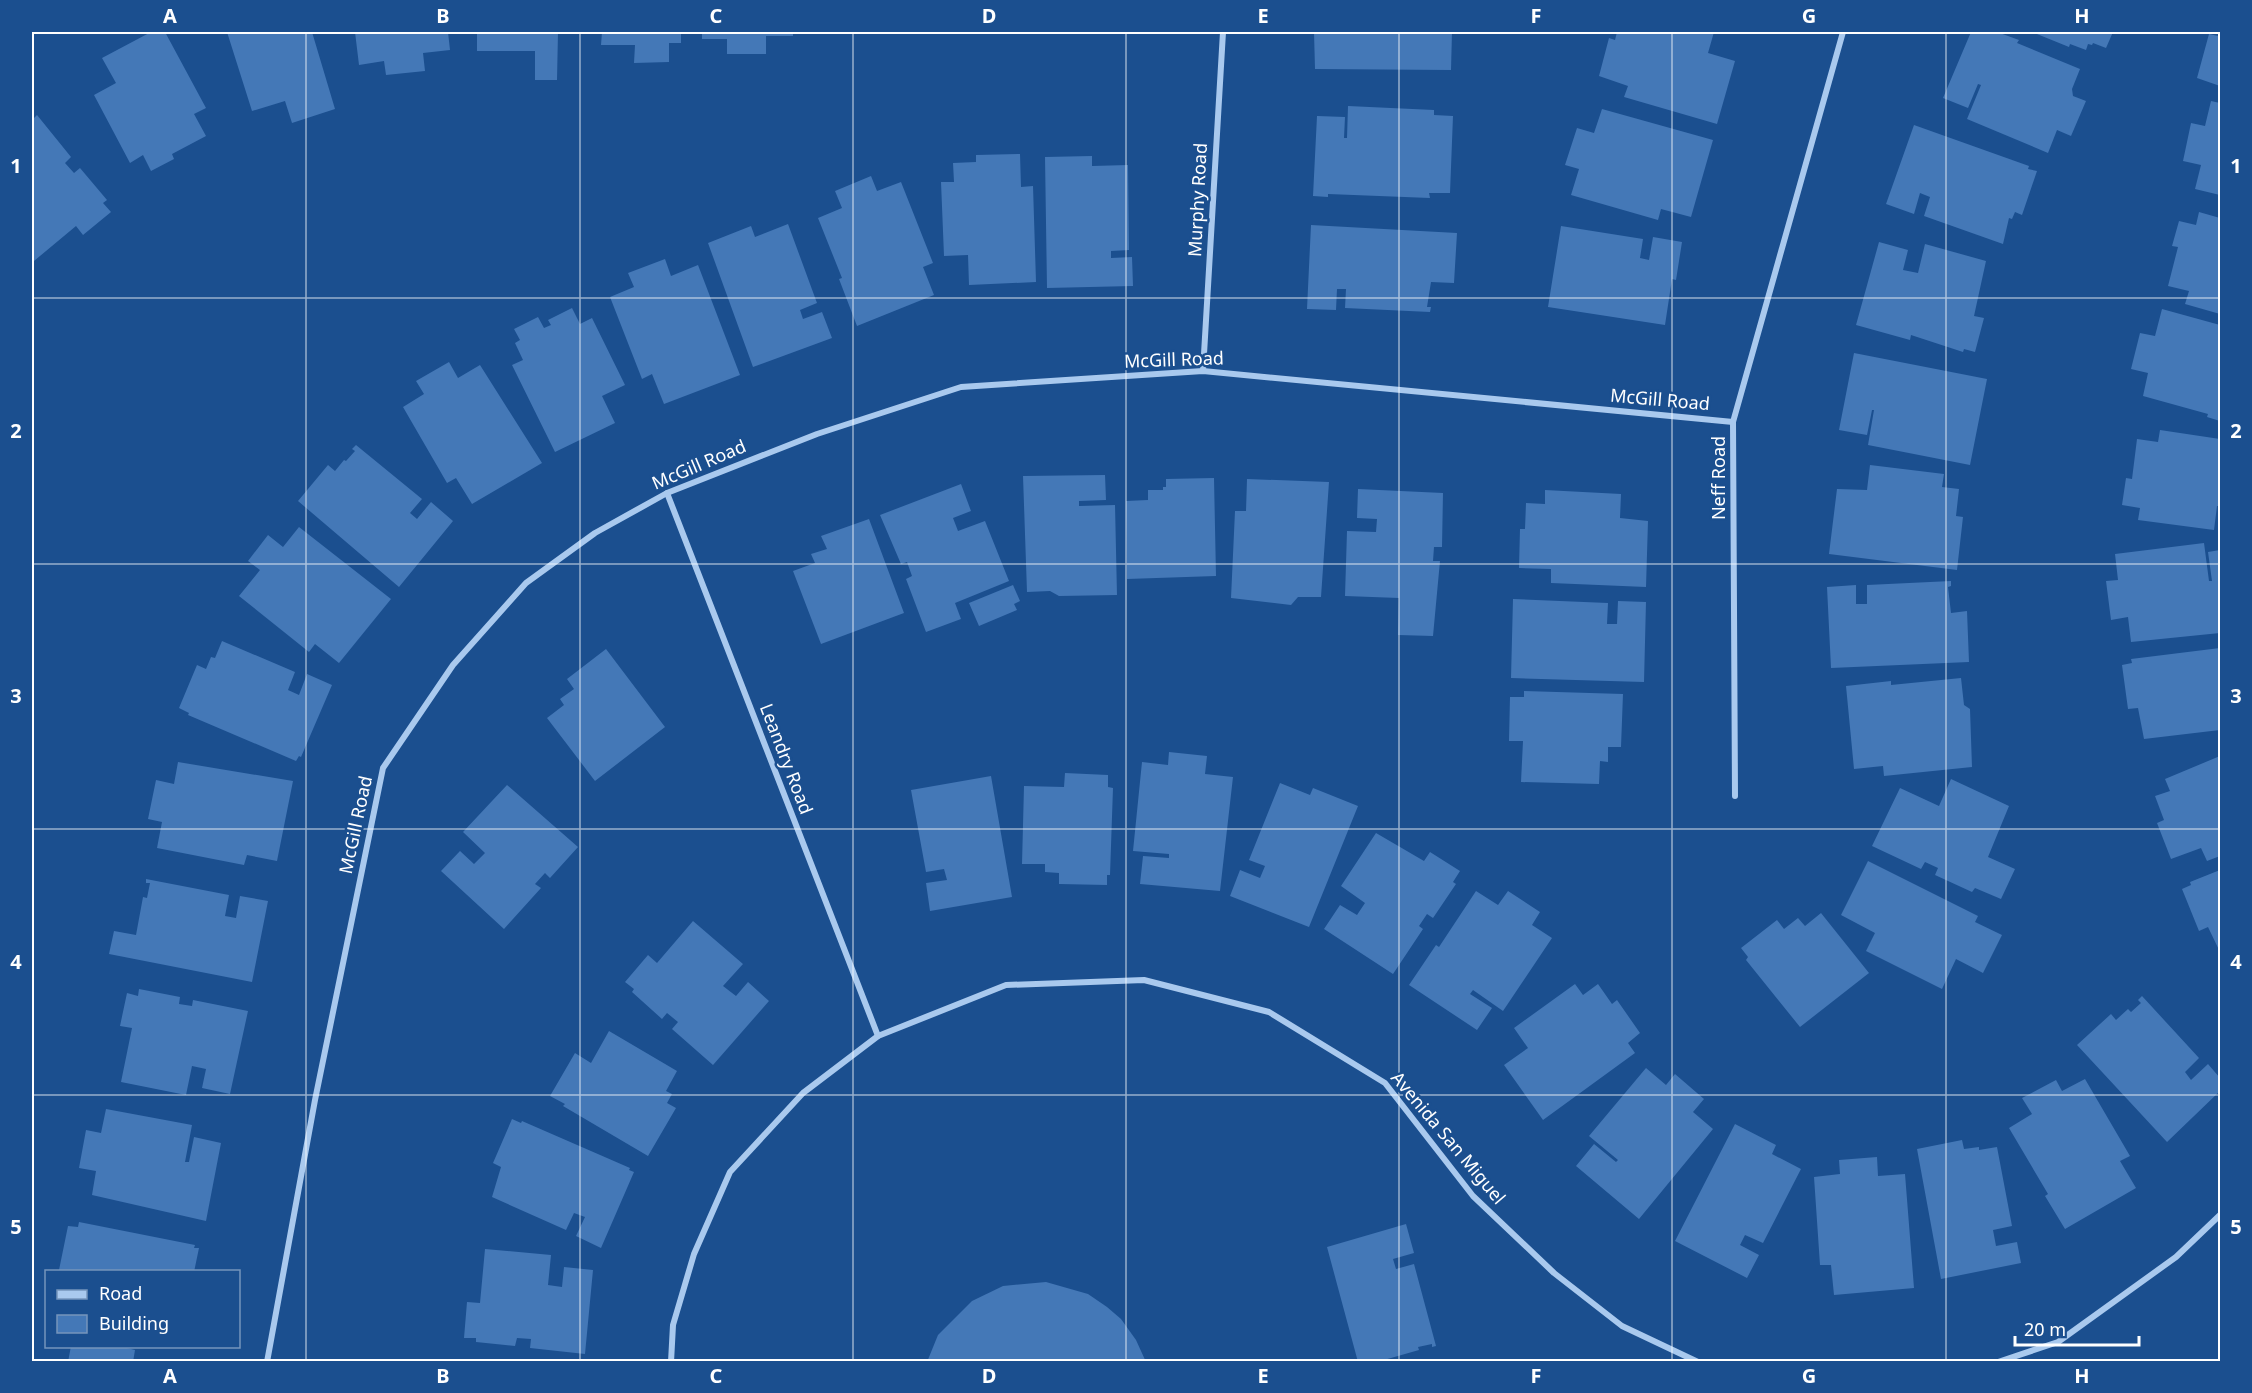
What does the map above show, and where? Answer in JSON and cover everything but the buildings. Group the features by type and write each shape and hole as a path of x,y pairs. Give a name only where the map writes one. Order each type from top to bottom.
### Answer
{"street":[{"name":"Murphy Road","path":"1203,371 1223,32"},
{"name":"Neff Road","path":"1735,796 1733,422 1843,32"},
{"name":"McGill Road","path":"267,1362 315,1100 383,768 453,665 526,583 595,533 667,493 817,434 961,387 1203,371 1733,422"},
{"name":"Leandry Road","path":"667,493 878,1036"},
{"name":"Avenida San Miguel","path":"671,1362 673,1325 694,1254 730,1172 803,1093 878,1036 1006,985 1144,980 1269,1012 1385,1083 1473,1196 1554,1273 1622,1326 1698,1362"},
{"path":"1998,1362 2058,1342 2176,1257 2220,1215"}]}
